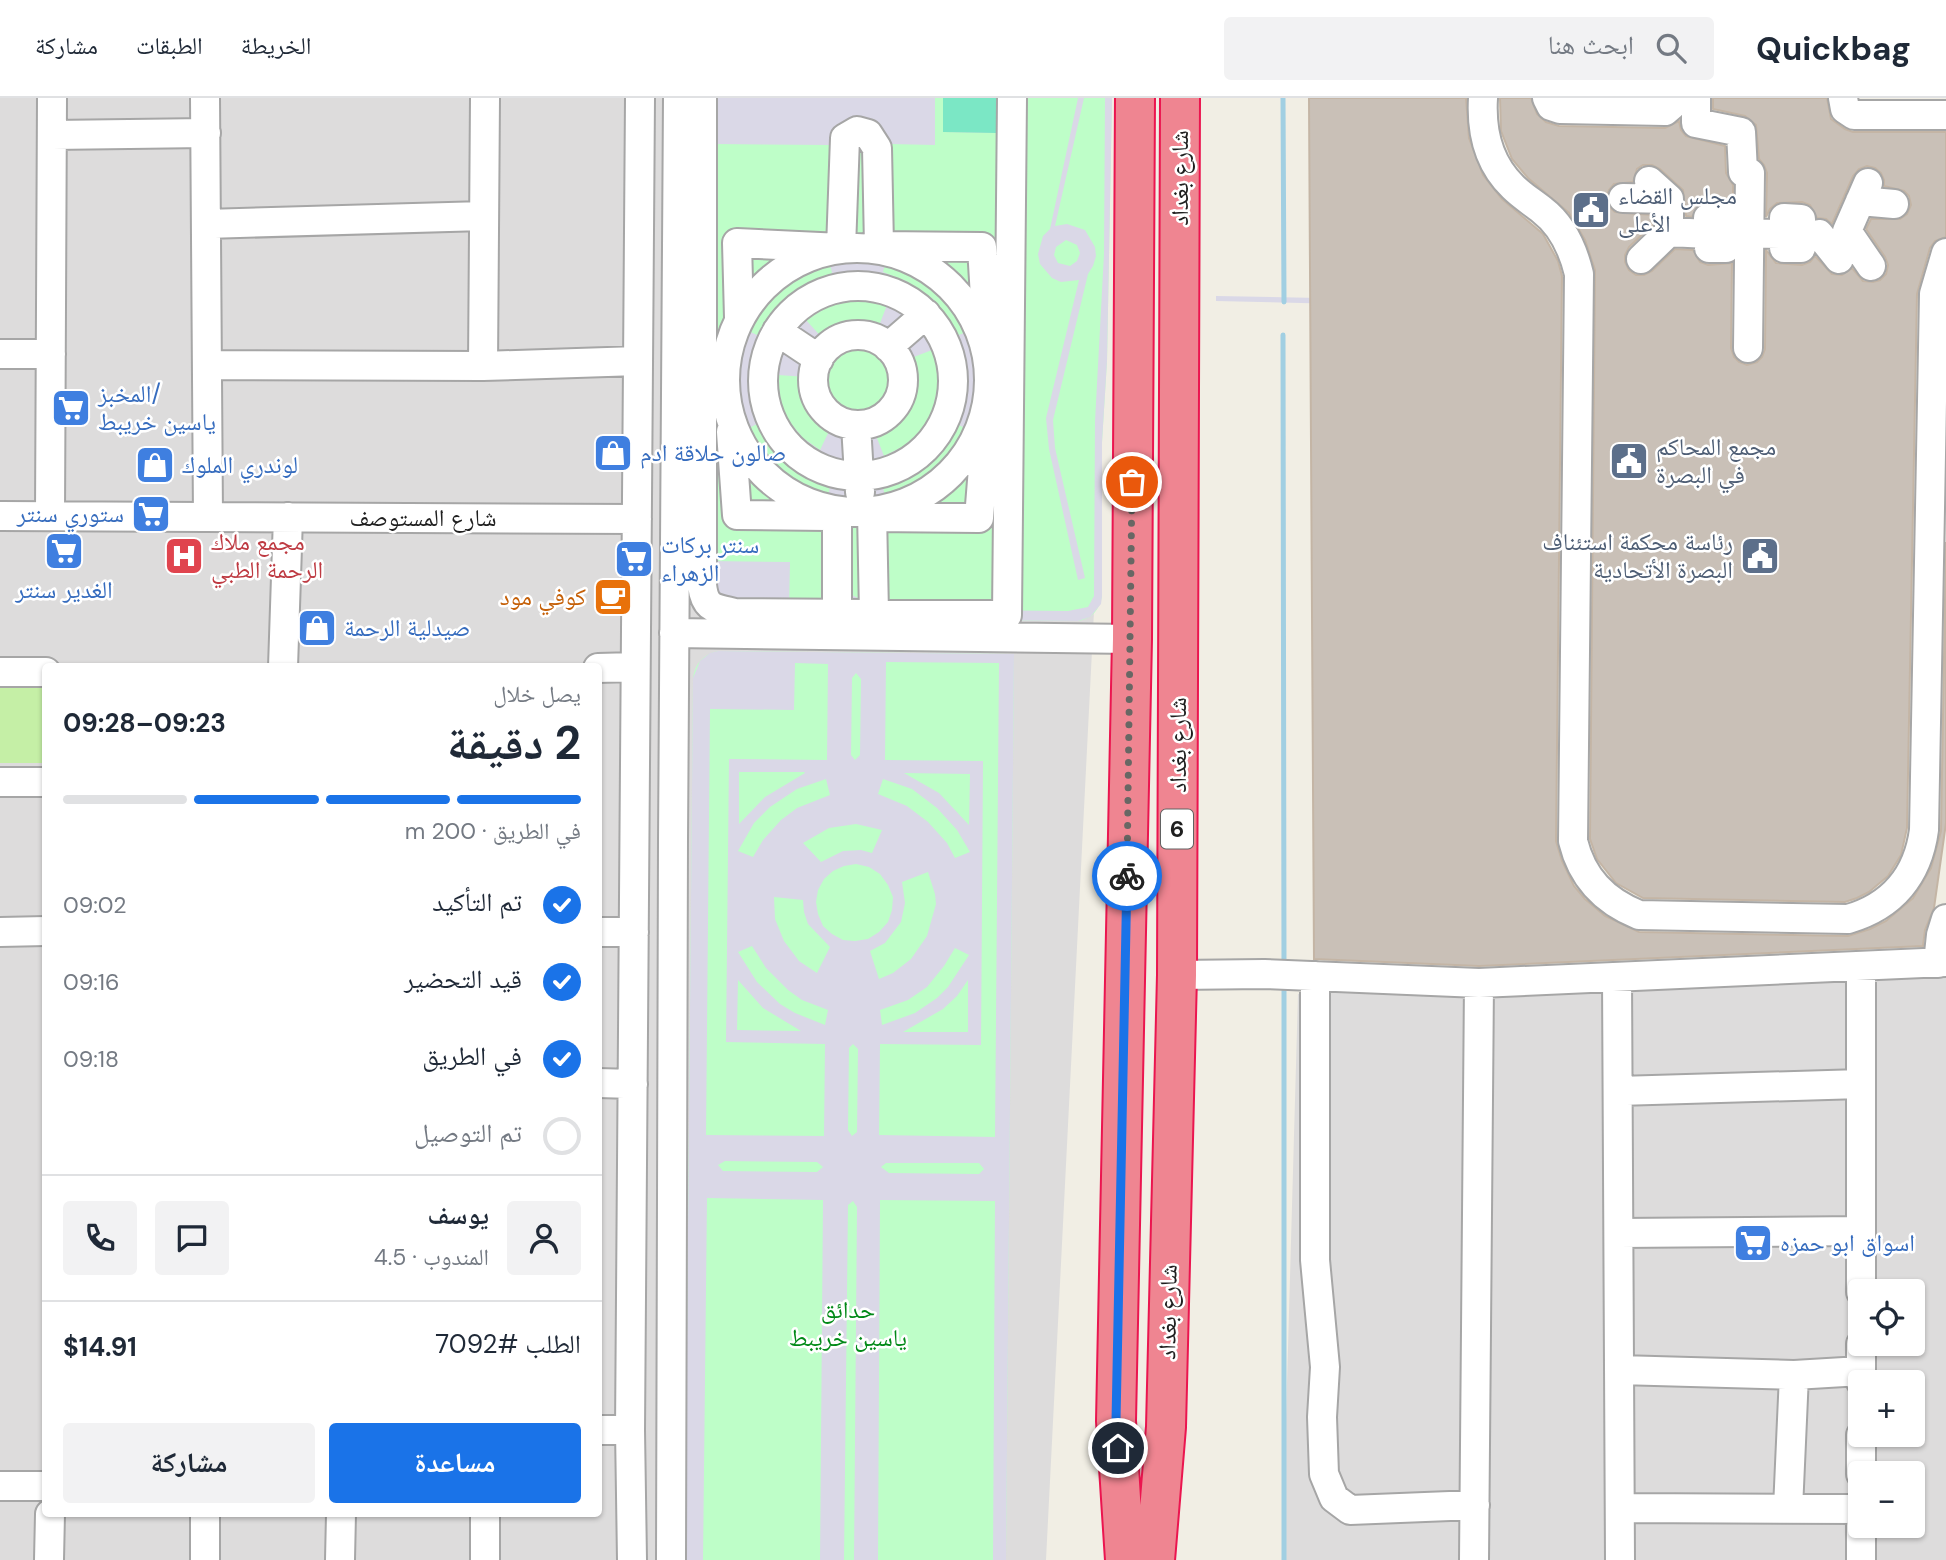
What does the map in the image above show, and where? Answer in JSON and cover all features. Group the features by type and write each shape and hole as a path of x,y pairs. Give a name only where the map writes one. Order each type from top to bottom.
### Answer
{"highway":[{"name":"شارع بغداد","path":"1125,1560 1116,1421 1132,639 1135,98"},
{"name":"شارع بغداد","path":"1155,1560 1166,1427 1177,975 1180,98"},
{"path":"1103,1560 1107,1491 1116,1421"},
{"path":"1166,1427 1176,1560"}],"street":[{"path":"50,516 52,98"},
{"path":"205,98 208,517"},
{"path":"483,366 485,98"},
{"path":"632,1560 630,1430 640,98"},
{"path":"671,1560 678,98"},
{"path":"702,98 704,598 713,608 735,613 1007,615 1012,98"},
{"path":"1483,98 1485,135 1494,163 1511,186 1556,223 1571,247 1579,274 1573,841 1580,864 1594,885 1614,903 1639,915 1849,919 1878,907 1891,898 1906,881 1918,860 1924,830 1934,294 1946,253"},
{"path":"1547,98 1551,106 1560,109 1665,111 1675,98"},
{"path":"1696,98 1696,122 1741,132 1743,172 1750,173 1728,233 1748,348"},
{"path":"1843,98 1845,109 1854,115 1946,115"},
{"path":"730,419 752,462 789,494 811,504 857,513 906,504 929,492 950,475 967,455 979,432 987,407 990,381 988,356 981,332 954,290 935,273 914,260 879,246 877,148 868,134 857,131 845,138 838,249 859,287"},
{"path":"52,135 206,133"},
{"path":"1871,265 1854,230 1864,192 1894,204"},
{"path":"1623,198 1658,227 1728,233 1801,234 1854,230"},
{"path":"206,223 484,216"},
{"path":"1801,234 1839,259"},
{"path":"739,318 737,243 838,249 982,247 990,381 979,518 857,513 737,515 724,373 732,336 739,318 771,278 792,264 838,249"},
{"path":"859,287 886,248"},
{"path":"639,254 677,254"},
{"path":"859,287 895,293 926,314 946,346 952,377 951,401 946,419 924,449 893,469 858,476 838,474 820,468 790,447 770,415 763,379 765,361 777,331 791,313 822,292 859,287"},
{"path":"888,347 926,314"},
{"path":"777,331 818,359"},
{"path":"853,335 875,338 888,347 899,360 902,393 898,403 883,419 873,423 856,425 832,417 818,400 813,380 818,359 833,343 853,335"},
{"path":"0,354 51,354"},
{"path":"207,365 483,366 638,361"},
{"path":"724,373 763,379"},
{"path":"952,377 990,381"},
{"path":"837,614 857,513 856,425"},
{"path":"857,513 874,614"},
{"name":"شارع المستوصف","path":"0,516 637,519"},
{"path":"284,663 288,517"},
{"path":"674,633 1132,639"},
{"path":"602,668 635,667"},
{"path":"0,672 42,671"},
{"path":"0,782 42,782"},
{"path":"634,838 673,840"},
{"path":"1177,975 1264,974 1479,983 1942,963 1941,935 1946,919"},
{"path":"0,932 42,931"},
{"path":"602,932 634,932"},
{"path":"1861,967 1861,1279"},
{"path":"1306,976 1315,1260 1325,1367 1322,1417 1324,1474 1334,1498 1350,1510 1475,1505"},
{"path":"1617,977 1620,1560"},
{"path":"1474,1560 1479,983"},
{"path":"602,1083 633,1084"},
{"path":"1618,1091 1861,1084"},
{"path":"1619,1233 1861,1231"},
{"path":"1619,1370 1794,1375 1861,1366"},
{"path":"1788,1509 1794,1375"},
{"path":"602,1430 630,1430"},
{"path":"0,1486 42,1486"},
{"path":"1620,1507 1848,1509"},
{"path":"49,1560 50,1517"},
{"path":"205,1517 205,1560"},
{"path":"340,1560 341,1517"},
{"path":"485,1517 485,1560"},
{"path":"1861,1538 1861,1560"}],"shaded area":[{"path":"0,98 1098,98 1094,611 1046,1560 0,1560"},
{"path":"697,98 935,98 935,145 890,144 889,238 988,240 986,524 886,523 885,609 1068,611 1088,607 1094,596 1095,421 1104,254 1105,98 1112,98 1107,361 1102,442 1102,596 1101,604 1090,617 1078,621 723,618 694,592","holes":["858,142 864,148 864,234 859,237 854,234","714,144 830,145 828,237 731,237 729,521 825,523 826,609 789,608 790,562 710,561","743,249 798,256 768,275 751,294","911,252 975,252 974,302 940,268","828,256 832,273 795,290 774,309 757,335 742,328 761,298 786,276 806,264","887,257 914,267 941,285 962,308 973,329 959,335 933,299 906,281 883,272","858,300 887,305 877,331 857,328 825,341 806,320 831,305","869,342 881,347 891,356 897,367 897,393 891,405 881,414 868,419 843,416 833,409 821,386 825,361 843,344","932,350 938,385 931,417 923,429 904,446 884,456 873,428 889,421 903,405 909,382 906,360","778,375 807,377 808,394 813,405 832,425 820,450 803,438 788,420 780,401","757,424 774,453 789,467 807,479 830,486 827,502 797,491 765,466 743,431","959,425 972,432 958,457 945,472 917,492 886,502 883,487 909,478 930,464","742,457 768,486 800,505 740,508","970,461 972,509 909,507 939,492 953,481","856,522 860,523 860,597 852,595 852,528"]},
{"path":"1078,98 1084,98 1055,226 1067,224 1085,230 1095,247 1096,256 1088,274 1053,420 1055,448 1085,578 1078,580 1049,449 1046,418 1079,280 1061,282 1052,278 1040,264 1038,254 1043,236 1050,229","holes":["1066,240 1077,245 1080,253 1077,261 1070,266 1058,263 1054,255 1056,247"]},
{"path":"1216,296 1320,298 1343,304 1216,301"},
{"path":"710,653 1014,654 1006,1560 993,1560 995,1201 880,1200 878,1560 854,1560 857,1207 853,1201 848,1205 844,1560 820,1560 823,1200 707,1198 703,1560 685,1560 693,678 700,661","holes":["886,662 999,663 995,1137 879,1135 880,1044 981,1045 983,761 885,760","795,663 828,664 827,760 729,759 726,1042 825,1044 824,1136 706,1135 710,709 794,710","856,673 861,679 860,755 855,760 851,755 852,678","739,772 805,773 765,797 739,824","904,773 970,774 969,825 939,793","826,779 830,795 797,808 781,820 763,840 753,857 738,851 754,823 770,807 797,789","883,779 912,789 937,808 957,830 970,852 955,858 947,843 928,822 907,806 878,794","856,824 882,830 872,853 861,850 843,851 821,862 803,843 829,828","856,864 869,867 880,874 893,897 888,922 868,939 843,940 832,934 823,926 816,902 824,879 833,871","928,872 936,904 927,936 911,959 893,973 879,979 870,951 885,943 901,922 905,903 902,882","774,897 803,900 808,924 830,947 817,973 799,961 784,941 775,919","752,946 766,968 788,990 802,1000 828,1010 825,1025 780,1004 757,982 738,952","955,948 969,955 948,987 937,998 915,1013 882,1025 880,1010 908,1000 927,987","738,980 763,1008 801,1031 737,1030","968,980 968,1032 903,1032 943,1009 957,996","853,1044 858,1049 857,1132 852,1136 848,1130 849,1048","725,1161 817,1162 823,1167 817,1172 723,1171 718,1165","886,1163 979,1163 984,1169 979,1174 889,1173 881,1167"]},
{"path":"1946,962 1946,1560 1282,1560 1298,994"}],"green space":[{"path":"697,98 943,98 943,132 995,133 997,98 1112,98 1107,361 1102,442 1102,596 1091,616 1078,621 723,618 694,592"},
{"path":"943,98 997,98 996,133 943,132"},
{"name":"حدائق ياسين خريبط","path":"718,651 1014,654 1006,1560 685,1560 693,678 701,660"},
{"path":"0,683 42,684 42,763 0,763"}],"building":[{"path":"1309,98 1466,98 1469,138 1483,175 1502,199 1543,234 1558,261 1562,276 1556,841 1574,886 1605,916 1639,932 1848,936 1886,921 1913,898 1931,868 1941,831 1946,542 1946,823 1934,908 1925,930 1923,946 1479,966 1314,959"},
{"path":"1500,98 1531,98 1537,114 1546,122 1559,126 1665,128 1679,121 1686,136 1725,146 1726,173 1733,185 1733,202 1699,204 1692,217 1686,216 1683,190 1652,165 1643,165 1637,169 1633,182 1614,184 1606,198 1609,207 1615,212 1652,215 1652,225 1629,247 1625,255 1629,270 1636,275 1652,271 1675,249 1693,250 1700,262 1708,265 1732,263 1731,348 1734,357 1747,365 1757,362 1765,349 1766,250 1776,263 1802,265 1815,256 1832,274 1842,275 1852,268 1863,281 1880,280 1886,274 1888,265 1866,229 1871,219 1900,219 1907,214 1911,205 1909,196 1904,191 1884,186 1881,173 1867,166 1859,169 1853,176 1832,224 1826,219 1817,218 1810,205 1802,202 1777,203 1766,217 1767,173 1759,159 1756,125 1745,116 1713,109 1713,98 1827,98 1831,119 1853,132 1946,132 1946,237 1935,241 1930,248 1917,294 1907,828 1901,855 1888,876 1857,898 1845,902 1643,898 1616,883 1597,859 1590,839 1595,270 1585,240 1569,213 1528,178 1512,159 1501,131"}],"waterway":[{"path":"1283,98 1284,302"},
{"path":"1283,335 1284,965"},
{"path":"1284,982 1284,1560"}],"way so far":[{"path":"1127,876 1132,482"}],"place":[{"name":"مجلس القضاء الأعلى","path":"1591,210"},
{"name":"المخبز/ ياسين خريبط","path":"71,408"},
{"name":"صالون حلاقة ادم","path":"613,453"},
{"name":"مجمع المحاكم في البصرة","path":"1629,461"},
{"name":"لوندري الملوك","path":"155,465"},
{"name":"ستوري سنتر","path":"151,514"},
{"name":"الغدير سنتر","path":"64,551"},
{"name":"مجمع ملاك الرحمة الطبي","path":"184,556"},
{"name":"رئاسة محكمة استئناف البصرة الأتحادية","path":"1760,556"},
{"name":"سنتر بركات الزهراء","path":"634,559"},
{"name":"كوفي مود","path":"613,597"},
{"name":"صيدلية الرحمة","path":"317,628"},
{"name":"اسواق ابو حمزه","path":"1753,1243"}],"route":[{"path":"1118,1448 1116,1421 1127,876"}]}
